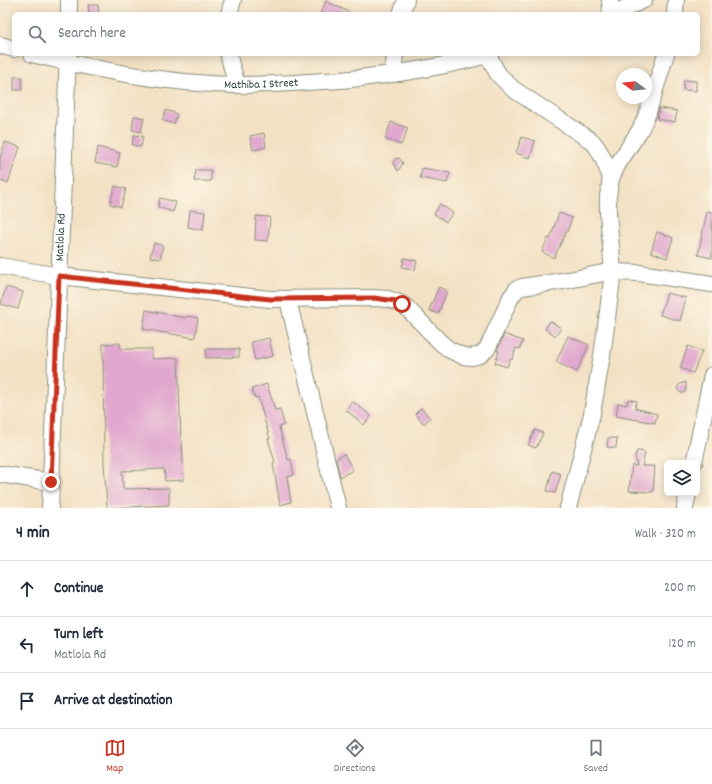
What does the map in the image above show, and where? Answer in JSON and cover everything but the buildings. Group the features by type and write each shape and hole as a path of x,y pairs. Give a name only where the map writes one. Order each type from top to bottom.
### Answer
{"street":[{"path":"69,0 69,12"},
{"path":"230,12 233,0"},
{"path":"402,12 406,0"},
{"path":"610,0 611,12"},
{"path":"616,12 644,0"},
{"path":"675,12 676,0"},
{"path":"0,45 12,48"},
{"name":"Mathiba I Street","path":"50,56 68,58 118,73 237,85 319,81 394,74 443,66 481,56"},
{"path":"229,56 237,85"},
{"path":"394,74 395,56"},
{"path":"490,56 498,74 513,89 593,142 598,147 611,178"},
{"path":"568,508 592,414 603,349 612,272 608,212 608,196 611,178 618,164 640,130 647,115 665,56"},
{"name":"Matlola Rd","path":"50,508 68,58"},
{"path":"0,266 59,276 270,299 374,298 396,301 408,308 441,343 450,350 472,358 480,355 487,349 511,297 517,289 612,272 639,273 712,284"},
{"path":"288,300 338,508"},
{"path":"695,460 712,375"},
{"path":"0,474 51,482"},
{"path":"685,508 687,496"}],"route":[{"path":"51,482 59,276 270,299 374,298 396,301 402,304"}]}
